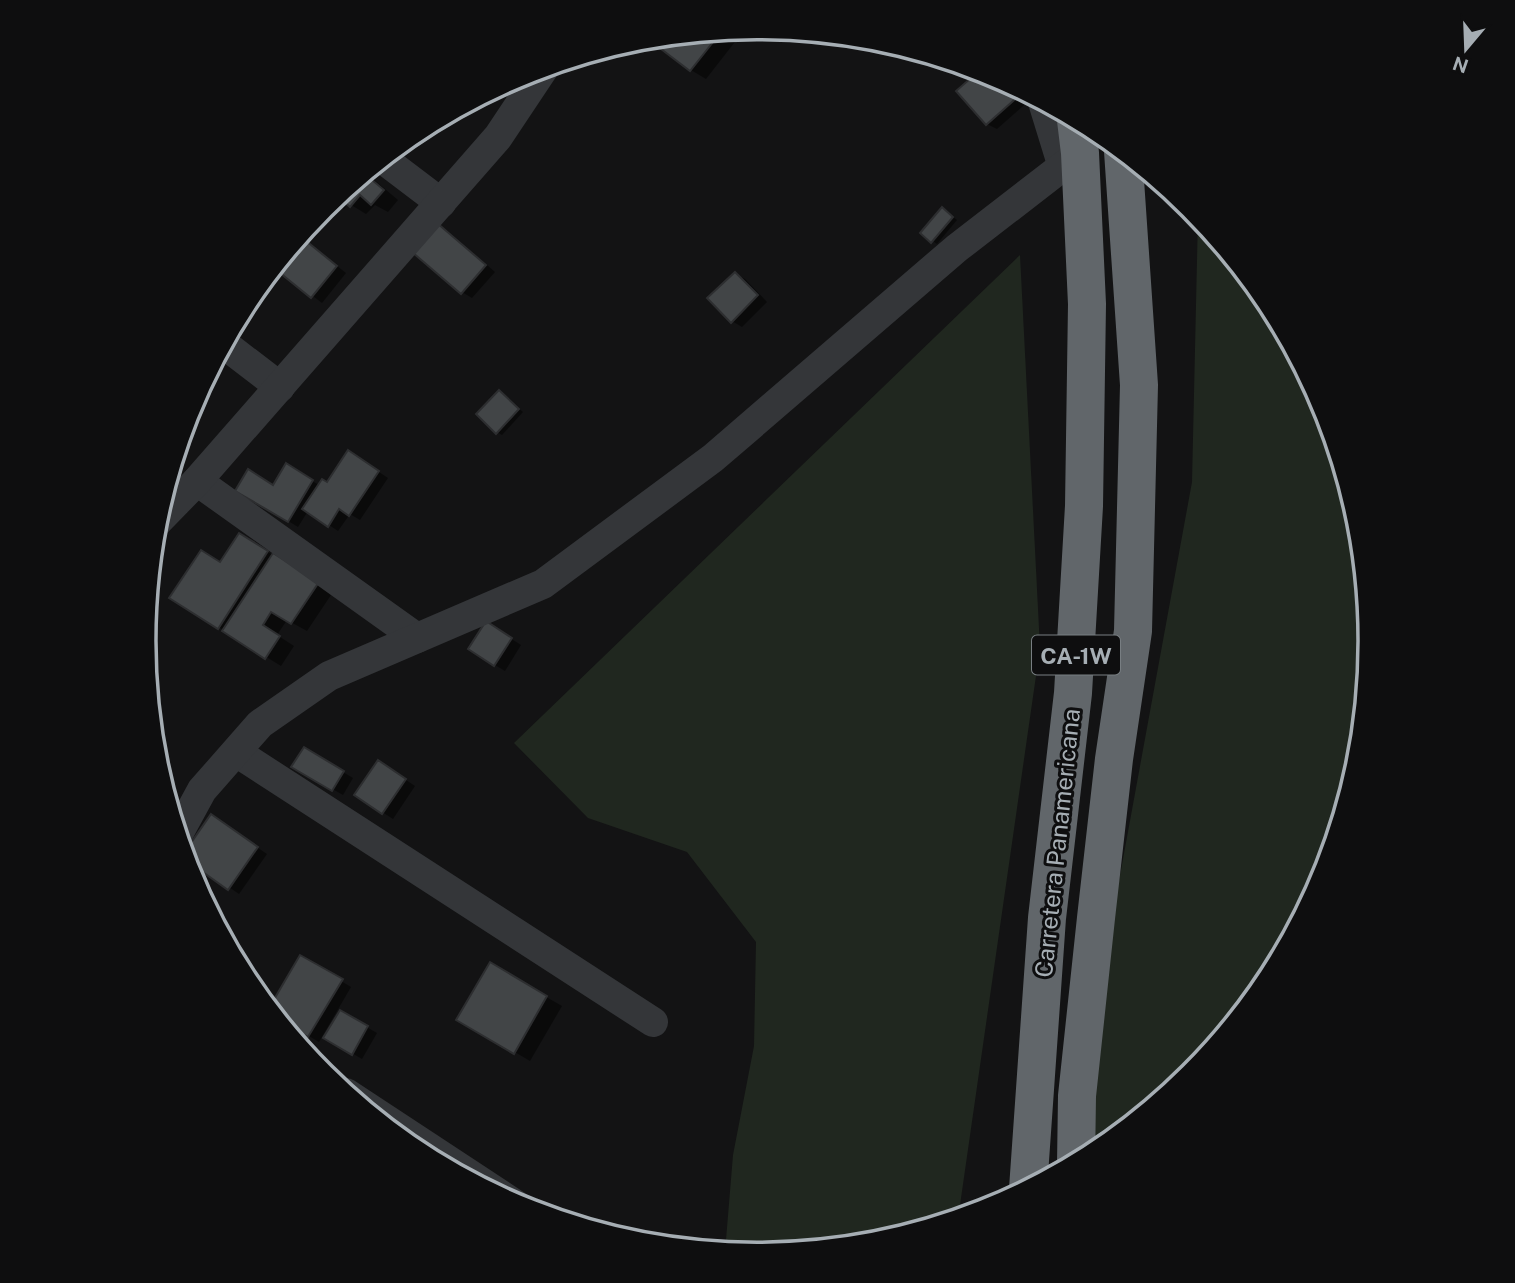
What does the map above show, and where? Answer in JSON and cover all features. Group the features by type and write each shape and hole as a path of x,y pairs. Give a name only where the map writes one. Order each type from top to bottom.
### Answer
{"highway":[{"name":"Carretera Panamericana","path":"1029,1178 1047,918 1073,693 1084,506 1087,304 1073,147"},
{"name":"Carretera Panamericana","path":"1076,1151 1077,1096 1114,759 1133,631 1139,385 1124,164"}],"street":[{"path":"172,506 498,137 534,83"},
{"path":"184,822 202,790 260,724 329,676 543,584 713,458 1073,147 1054,119"},
{"path":"390,165 441,203"},
{"path":"232,350 280,387"},
{"path":"197,481 417,638"},
{"path":"236,752 653,1022"}],"shaded area":[{"path":"1198,232 1235,275 1278,341 1297,376 1327,448 1354,563 1359,642 1354,720 1338,797 1313,872 1297,907 1257,976 1235,1008 1183,1067 1124,1119 1086,1145 1108,941 1192,482"},
{"path":"1020,255 1040,648 960,1208 913,1222 836,1238 758,1243 726,1241 733,1155 754,1046 756,942 687,852 588,818 514,743"}],"building":[{"path":"713,42 690,71 660,48"},
{"path":"970,79 1016,99 986,125 956,91"},
{"path":"372,180 384,190 371,205 360,195 350,207 346,203"},
{"path":"942,207 953,217 931,243 920,233"},
{"path":"437,223 486,265 461,294 412,252"},
{"path":"308,242 337,266 311,298 281,274"},
{"path":"735,272 758,295 731,323 707,298"},
{"path":"499,390 519,409 496,434 476,414"},
{"path":"348,450 379,471 349,516 339,509 328,527 302,509 322,479 327,482"},
{"path":"286,463 313,480 288,522 235,491 248,469 273,485"},
{"path":"239,533 268,551 218,629 169,598 201,550 220,562"},
{"path":"273,553 319,582 291,624 271,612 263,625 280,636 265,659 222,631"},
{"path":"486,621 512,638 494,666 468,649"},
{"path":"304,747 344,771 332,791 291,767"},
{"path":"378,760 406,779 382,814 354,795"},
{"path":"211,814 258,847 228,890 202,871 191,843"},
{"path":"300,955 343,979 308,1037 301,1033 274,999"},
{"path":"490,962 547,996 514,1054 456,1020"},
{"path":"340,1010 368,1026 352,1055 323,1038"}]}
